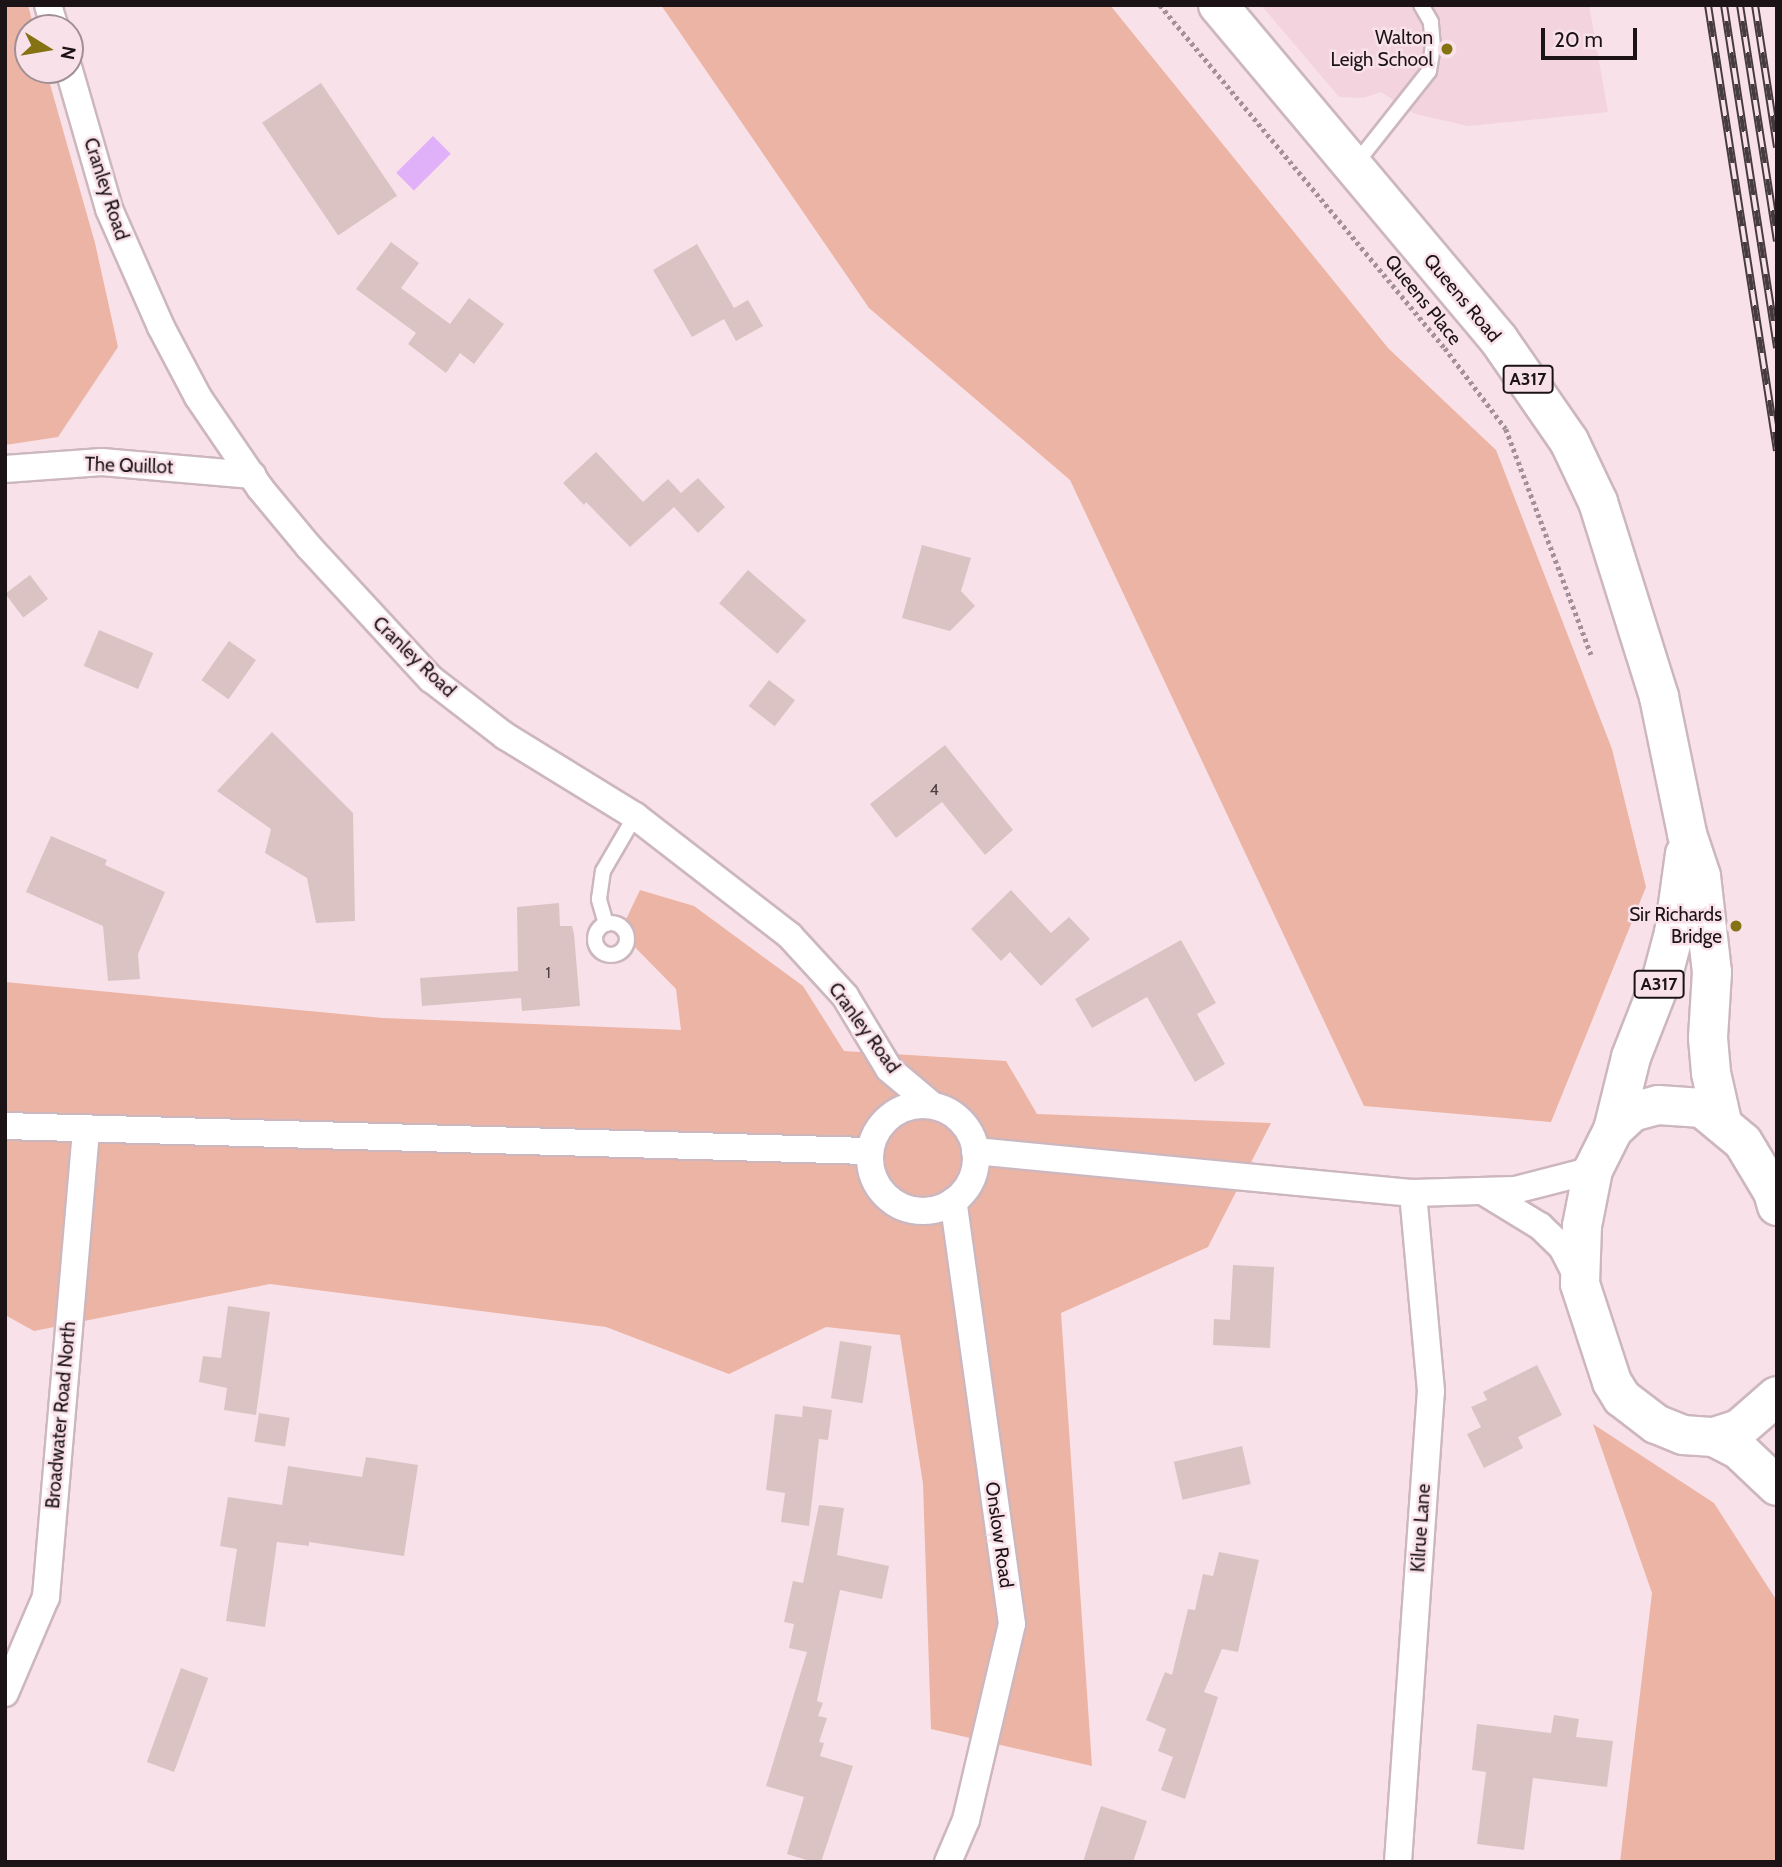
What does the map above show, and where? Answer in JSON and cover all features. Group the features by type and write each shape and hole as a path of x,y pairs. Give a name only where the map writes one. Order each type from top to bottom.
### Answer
{"main road":[{"name":"Queens Road","path":"1218,5 1499,340 1569,441 1598,502 1659,697 1687,834 1701,876 1710,935 1712,972 1708,1038 1711,1073 1723,1122"},
{"name":"Queens Road","path":"1580,1284 1582,1226 1593,1170 1613,1129 1631,1057 1662,978 1674,933 1687,834"},
{"path":"1613,1129 1632,1112 1658,1105 1702,1108 1723,1122 1743,1142 1773,1192 1777,1206"},
{"path":"1580,1284 1612,1382 1622,1398 1656,1424 1684,1435 1714,1437 1739,1429 1777,1396"},
{"path":"1714,1437 1748,1457 1777,1486"}],"street":[{"name":"Cranley Road","path":"73,84 109,209 134,269 198,397 252,475 309,547 431,679 505,736 635,816 789,935 845,996 889,1069 932,1105"},
{"name":"The Quillot","path":"5,469 102,462 252,475"},
{"path":"913,1105 932,1105 958,1119 970,1133 975,1151 974,1171 966,1188 953,1201 933,1210 915,1210 897,1205 883,1193 873,1177 870,1151 882,1124 895,1112 913,1105"},
{"path":"5,1126 870,1151"},
{"name":"Broadwater Road North","path":"5,1693 46,1597 86,1129"},
{"path":"975,1151 1413,1194 1515,1190 1593,1170"},
{"path":"1484,1192 1540,1226 1562,1247 1580,1284"},
{"name":"Kilrue Lane","path":"1398,1862 1430,1391 1413,1194"},
{"name":"Onslow Road","path":"948,1862 965,1820 1012,1624 953,1201"}],"lane":[{"path":"1353,167 1429,71 1433,47 1431,22 1421,5"},
{"path":"606,924 600,899 603,872 635,816"}],"path":[{"name":"Queens Place","path":"1160,5 1445,348 1506,429 1591,654"}],"shaded area":[{"path":"5,5 28,5 30,14 14,14 14,84 50,84 95,243 118,347 58,437 5,445"},
{"path":"661,5 1110,5 1388,348 1496,450 1612,749 1646,887 1551,1122 1364,1106 1070,480 869,308"},
{"name":"Walton Leigh School","path":"1261,5 1589,5 1608,112 1468,126 1415,114 1381,92 1363,98 1339,97"},
{"path":"433,136 451,154 414,190 396,173"},
{"path":"640,890 694,906 803,986 844,1051 1006,1061 1037,1114 1271,1123 1208,1247 1061,1313 1092,1766 931,1729 923,1484 900,1335 826,1327 729,1374 606,1327 270,1284 34,1331 5,1315 5,982 383,1018 681,1030 676,989 620,932"},
{"path":"1593,1424 1714,1503 1777,1601 1777,1862 1620,1862 1652,1593"}],"building":[{"path":"321,83 397,196 338,235 262,123"},
{"path":"391,242 419,263 401,288 450,324 469,298 504,324 474,364 460,353 446,373 408,344 416,333 356,289"},
{"path":"697,244 734,308 748,300 763,326 736,341 724,319 692,337 653,270"},
{"path":"596,452 643,502 668,479 681,493 698,478 725,507 698,533 674,507 630,547 586,502 584,505 563,483"},
{"path":"922,545 971,558 961,591 975,606 950,631 902,618"},
{"path":"748,570 806,621 777,654 719,603"},
{"path":"30,575 48,599 23,618 5,594"},
{"path":"99,630 153,653 138,689 84,666"},
{"path":"229,641 256,660 229,699 201,680"},
{"path":"769,680 795,700 775,726 749,706"},
{"path":"272,732 353,813 355,921 316,923 307,878 265,853 271,829 217,791"},
{"path":"945,745 1013,830 985,855 942,802 896,838 870,804"},
{"path":"51,836 107,860 105,865 165,892 138,954 140,979 108,981 103,926 26,892"},
{"path":"1011,890 1051,933 1069,917 1090,939 1041,986 1010,952 1001,961 971,929"},
{"path":"559,903 560,926 572,926 574,934 580,1006 522,1011 521,998 422,1006 420,978 518,971 517,907"},
{"path":"1181,940 1216,1003 1197,1014 1225,1064 1195,1082 1147,997 1092,1028 1075,999"},
{"path":"1233,1265 1274,1267 1270,1348 1213,1345 1214,1319 1230,1320"},
{"path":"228,1306 270,1312 256,1415 224,1410 227,1388 199,1382 203,1356 221,1358"},
{"path":"840,1341 872,1346 863,1403 831,1398"},
{"path":"1537,1365 1562,1415 1518,1437 1523,1448 1484,1468 1467,1434 1481,1427 1471,1407 1487,1400 1483,1392"},
{"path":"803,1406 832,1410 828,1440 819,1439 809,1526 781,1522 785,1493 766,1490 775,1414 802,1417"},
{"path":"259,1413 290,1418 285,1446 254,1442"},
{"path":"1242,1446 1251,1484 1183,1500 1174,1462"},
{"path":"366,1457 418,1465 404,1556 309,1542 309,1546 277,1542 265,1627 226,1621 237,1549 220,1546 228,1497 282,1505 288,1466 362,1477"},
{"path":"819,1505 844,1508 837,1555 889,1566 882,1599 840,1590 817,1701 823,1703 818,1716 827,1718 819,1742 824,1743 820,1756 853,1766 821,1862 813,1862 787,1854 804,1797 766,1786 807,1652 789,1648 794,1624 784,1622 793,1581 803,1583"},
{"path":"1219,1552 1259,1560 1238,1652 1222,1649 1204,1692 1218,1697 1185,1799 1161,1790 1173,1757 1158,1751 1166,1729 1146,1720 1165,1672 1172,1675 1188,1609 1195,1610 1203,1574 1213,1576"},
{"path":"181,1668 208,1678 174,1772 147,1762"},
{"path":"1554,1715 1579,1719 1576,1737 1613,1741 1607,1787 1533,1778 1524,1850 1477,1844 1486,1772 1472,1770 1477,1724 1551,1733"},
{"path":"1101,1806 1147,1821 1133,1862 1083,1862"}],"railway":[{"path":"1708,5 1777,451"},
{"path":"1724,5 1777,348"},
{"path":"1740,5 1777,241"},
{"path":"1755,5 1777,147"}],"place":[{"name":"Walton Leigh School","path":"1447,49"},
{"name":"Sir Richards Bridge","path":"1736,926"}]}
